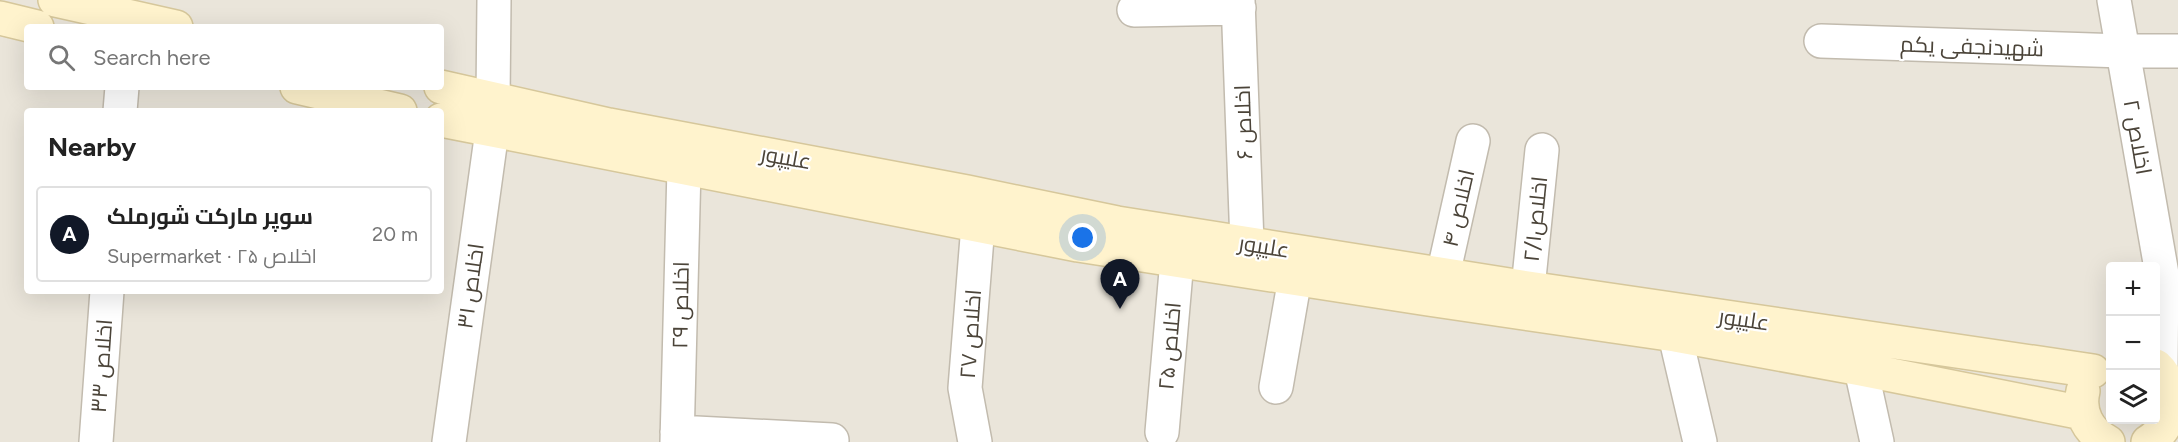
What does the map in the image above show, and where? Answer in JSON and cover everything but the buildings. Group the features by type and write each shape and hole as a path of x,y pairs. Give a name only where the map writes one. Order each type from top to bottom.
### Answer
{"main road":[{"path":"56,0 130,8 169,24"},
{"path":"0,18 25,24"},
{"name":"علیپور","path":"444,88 609,125 923,183 1117,223 1247,257 1295,278 1675,335 1861,369 2090,431"},
{"path":"310,90 387,108"},
{"name":"علیپور","path":"444,121 978,225 1177,260 1247,257 1443,275 2102,365"},
{"path":"2090,431 2082,398 2085,384 2102,365"},
{"path":"2164,432 2172,412 2173,397 2166,375"}],"street":[{"path":"493,99 494,0"},
{"name":"اخلاص ۲","path":"2114,0 2165,280 2166,375"},
{"path":"1134,10 1239,4"},
{"name":"اخلاص ۶","path":"1239,4 1247,257"},
{"name":"شهیدنجفی یکم","path":"1821,41 2178,51"},
{"path":"120,108 122,90"},
{"name":"اخلاص ۳۱","path":"449,442 492,131"},
{"name":"اخلاص ۴","path":"1443,275 1473,141"},
{"name":"اخلاص۲/۱","path":"1528,288 1542,150"},
{"name":"اخلاص ۲۹","path":"677,437 684,168"},
{"name":"اخلاص ۲۷","path":"975,442 965,388 978,225"},
{"name":"اخلاص ۲۵","path":"1162,432 1177,260"},
{"path":"1276,387 1295,278"},
{"name":"اخلاص ۳۳","path":"96,442 107,294"},
{"path":"1675,335 1700,442"},
{"path":"1861,369 1876,442"},
{"path":"677,437 832,440"}],"shaded area":[{"path":"0,0 2178,0 2178,442 0,442"}],"place":[{"name":"سوپر مارکت شورملک","path":"1120,309"}]}
